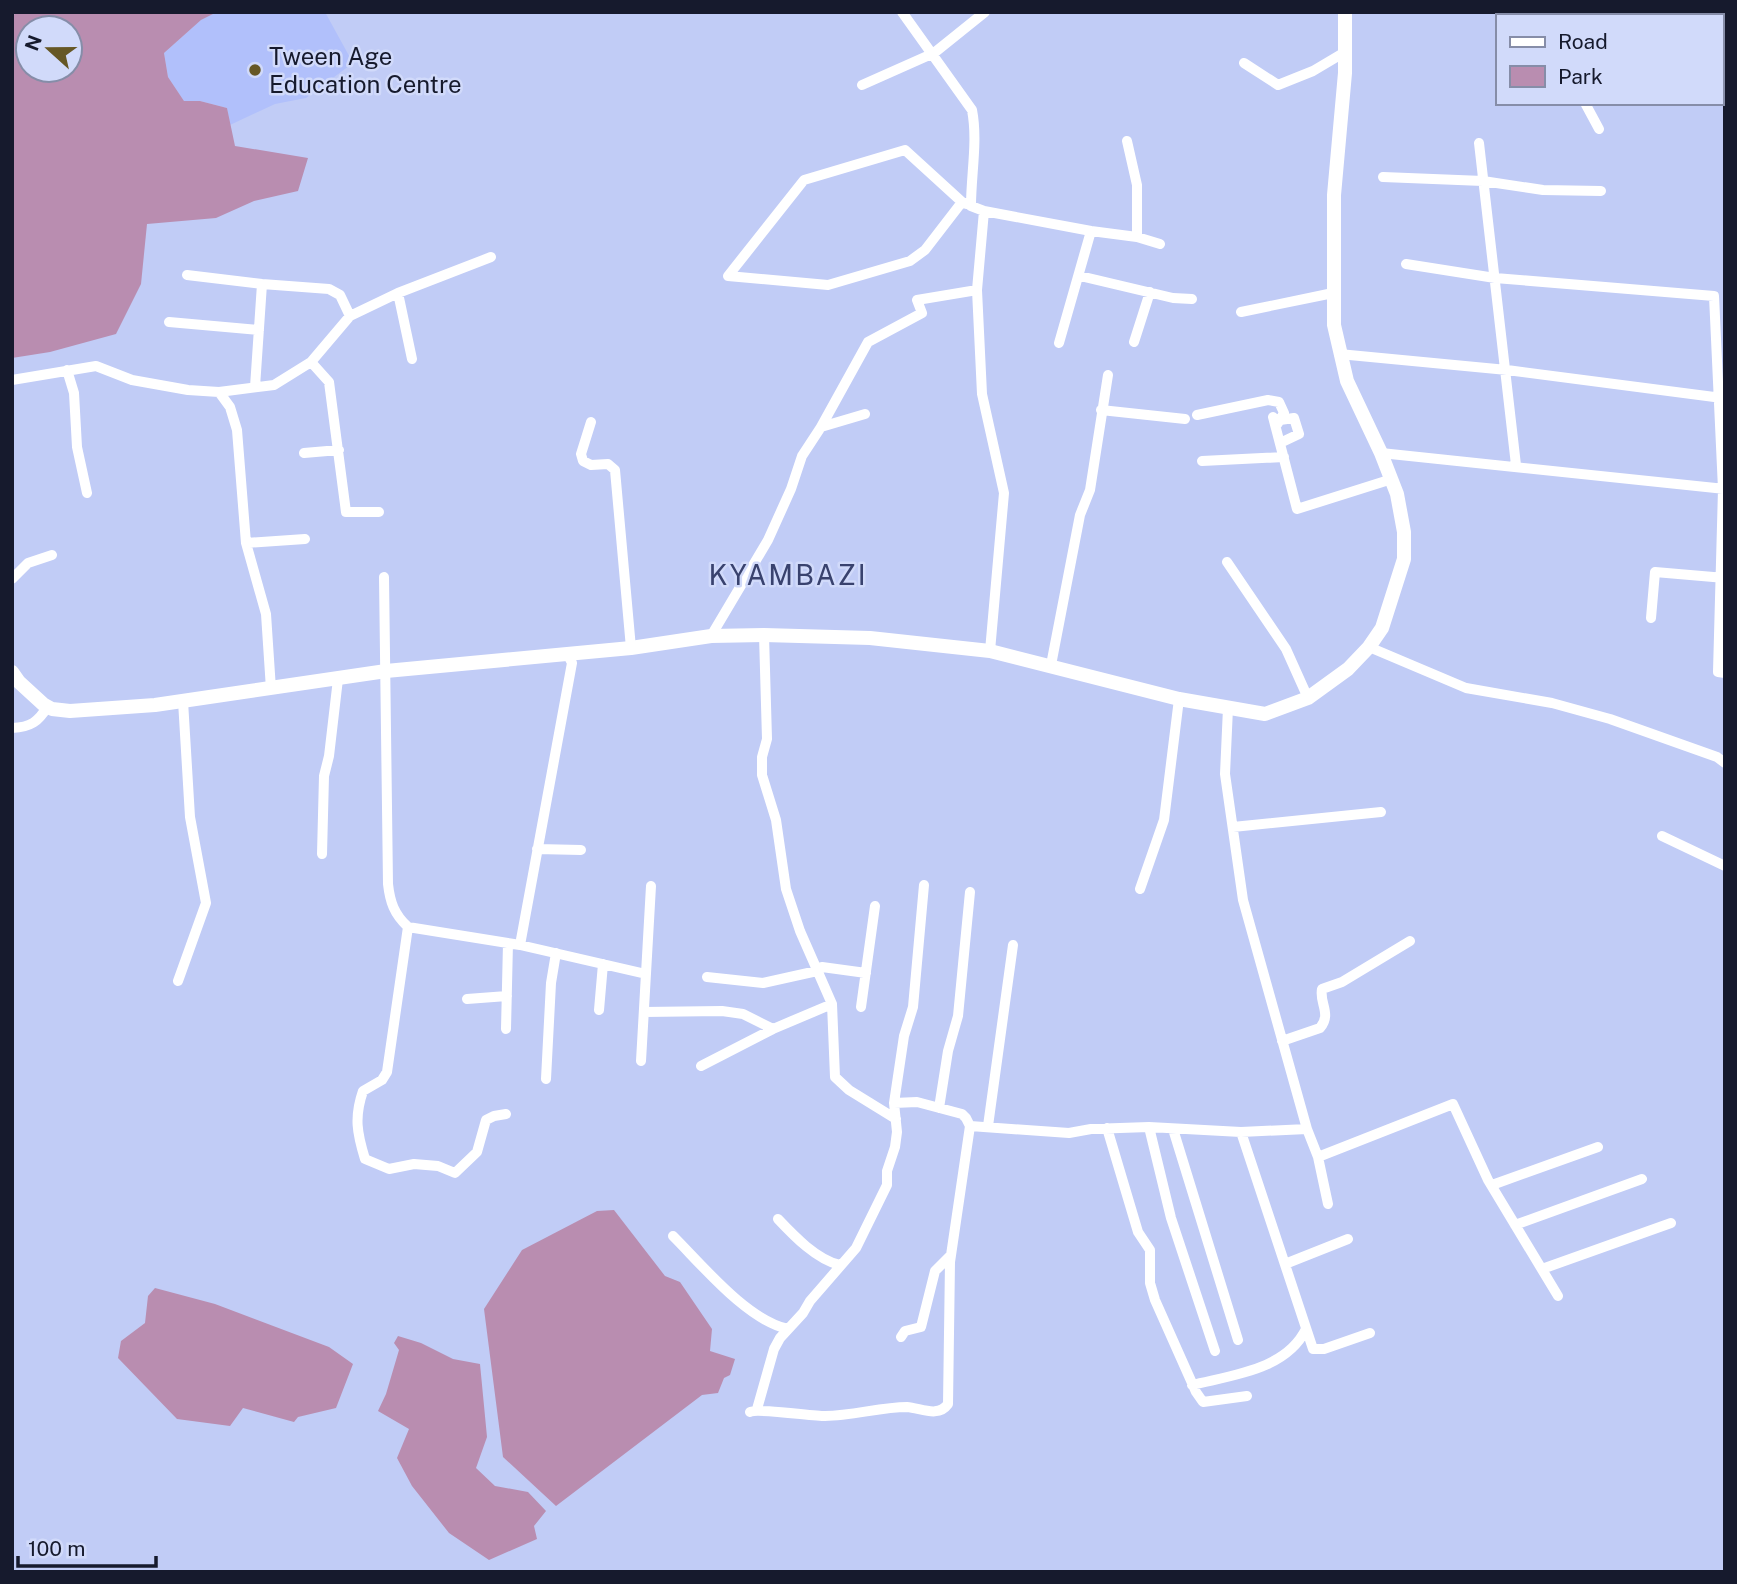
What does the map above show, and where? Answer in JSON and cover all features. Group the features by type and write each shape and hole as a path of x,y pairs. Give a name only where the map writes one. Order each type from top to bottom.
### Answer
{"street":[{"path":"902,12 972,110 976,129 967,204 925,250 909,261 828,285 728,276 804,180 905,150 967,204 984,211 1137,237 1160,244"},
{"path":"862,85 934,54 985,12"},
{"path":"12,671 19,682 48,706 70,711 183,701 386,671 631,648 711,635 764,635 870,638 990,651 1179,699 1265,714 1308,698 1348,668 1369,647 1382,628 1404,559 1402,513 1392,479 1347,381 1334,325 1334,195 1340,139 1345,12"},
{"path":"1244,63 1278,85 1313,71 1345,52"},
{"path":"1586,105 1599,129"},
{"path":"1127,141 1136,185 1137,237"},
{"path":"1479,143 1516,465"},
{"path":"1383,177 1483,181 1543,190 1601,191"},
{"path":"984,211 978,290 982,394 1004,493 990,651"},
{"path":"1059,343 1091,231"},
{"path":"12,380 96,366 132,380 188,390 219,392 274,385 310,362 350,316 398,293 491,257"},
{"path":"1406,264 1495,278 1714,296 1722,398 1724,489 1718,672 1725,673"},
{"path":"187,275 329,289 341,295 350,316"},
{"path":"1080,276 1172,298 1192,299"},
{"path":"255,387 262,284"},
{"path":"711,635 768,540 791,489 802,456 868,342 922,313 917,300 978,290"},
{"path":"1134,342 1150,292"},
{"path":"398,293 412,359"},
{"path":"1241,312 1333,293"},
{"path":"169,322 259,330"},
{"path":"1339,354 1507,370 1722,398"},
{"path":"310,362 329,382 346,512 379,512"},
{"path":"67,370 74,393 77,447 88,493"},
{"path":"1051,665 1080,515 1090,490 1108,375"},
{"path":"219,392 230,407 237,429 246,543 266,614 271,689"},
{"path":"1197,415 1268,400 1279,402 1284,413 1274,422"},
{"path":"1101,410 1185,419"},
{"path":"821,427 865,414"},
{"path":"1274,422 1294,418 1299,434 1280,443"},
{"path":"591,422 581,454 583,461 591,465 608,464 615,470 631,648"},
{"path":"1274,422 1297,509 1392,479"},
{"path":"304,453 339,450"},
{"path":"1381,453 1516,465 1724,489"},
{"path":"1202,461 1284,457"},
{"path":"246,543 305,540"},
{"path":"12,579 28,563 52,555"},
{"path":"1227,562 1286,649 1308,698"},
{"path":"1651,618 1655,572 1723,578"},
{"path":"384,577 388,884 390,904 400,920 408,927 514,944 646,974"},
{"path":"764,635 767,739 762,757 762,775 776,820 786,888 832,1004 835,1077 849,1090 896,1119"},
{"path":"1369,647 1465,688 1552,703 1610,719 1717,757 1725,763"},
{"path":"506,1030 507,996 514,944 537,849 572,663 568,655"},
{"path":"322,854 324,776 338,680"},
{"path":"1140,889 1164,820 1179,699"},
{"path":"178,981 206,904 190,817 183,701"},
{"path":"12,729 28,727 39,720 48,706"},
{"path":"1228,708 1225,774 1243,900 1307,1129 1318,1157 1328,1204"},
{"path":"1233,827 1381,812"},
{"path":"1661,836 1723,861"},
{"path":"537,849 581,850"},
{"path":"894,1103 917,1102 962,1114 970,1126 951,1255 947,1404 937,1412 912,1407 856,1415 824,1416 754,1410 774,1349 861,1240 887,1185 887,1171 897,1132 894,1103 904,1036 913,1007 924,885"},
{"path":"641,1061 650,886"},
{"path":"939,1108 948,1051 958,1016 970,891"},
{"path":"861,1007 875,906"},
{"path":"408,927 387,1072 382,1080 363,1091 356,1111 358,1137 365,1159 389,1169 414,1164 438,1166 455,1173 477,1152 486,1120 506,1114"},
{"path":"1282,1041 1320,1028 1324,1023 1326,1017 1322,989 1342,982 1410,941"},
{"path":"988,1126 1013,946"},
{"path":"547,1079 551,983 556,953"},
{"path":"599,1010 599,982 603,964"},
{"path":"707,977 763,983 817,971 822,967 866,973"},
{"path":"467,999 507,996"},
{"path":"701,1066 773,1029 832,1004"},
{"path":"644,1012 722,1011 743,1014 773,1029"},
{"path":"1318,1157 1453,1104 1492,1185 1558,1296"},
{"path":"970,1126 1069,1133 1149,1127 1241,1132 1307,1129"},
{"path":"1149,1127 1171,1218 1215,1351"},
{"path":"1107,1129 1138,1231 1150,1250 1150,1283 1155,1300 1192,1385 1203,1402 1247,1396"},
{"path":"1173,1129 1238,1340"},
{"path":"1241,1132 1313,1349 1324,1349 1370,1333"},
{"path":"1492,1185 1598,1147"},
{"path":"1515,1225 1642,1179"},
{"path":"778,1219 821,1256 840,1265"},
{"path":"1542,1269 1671,1223"},
{"path":"673,1236 730,1293 756,1314 788,1329"},
{"path":"1285,1264 1348,1239"},
{"path":"901,1337 905,1331 921,1327 935,1271 951,1255"},
{"path":"1192,1385 1266,1366 1300,1343 1306,1329"}],"shaded area":[{"name":"Tween Age Education Centre","path":"217,12 325,12 353,63 306,98 275,104 230,125 227,108 200,101 184,101 168,77 164,53 201,20"}],"green space":[{"path":"217,12 201,20 164,53 168,77 184,101 200,101 227,108 235,146 308,158 298,191 254,201 216,218 147,224 141,284 116,334 50,352 12,358 12,15 14,14 14,84 84,84 84,14 15,14"},
{"path":"614,1210 665,1276 680,1282 712,1329 710,1351 735,1359 730,1375 724,1378 718,1393 702,1395 556,1506 503,1457 484,1309 522,1250 597,1211"},
{"path":"155,1288 215,1304 329,1347 353,1364 336,1408 298,1417 294,1422 243,1408 230,1426 177,1419 118,1358 121,1341 145,1323 148,1296"},
{"path":"398,1336 421,1343 453,1359 480,1364 487,1437 476,1468 495,1486 528,1492 546,1511 534,1526 537,1539 489,1560 449,1533 412,1486 397,1458 409,1429 378,1411 399,1350 394,1343"}],"place":[{"name":"Tween Age Education Centre","path":"255,70"}],"district":[{"name":"KYAMBAZI","path":"788,574"}]}
